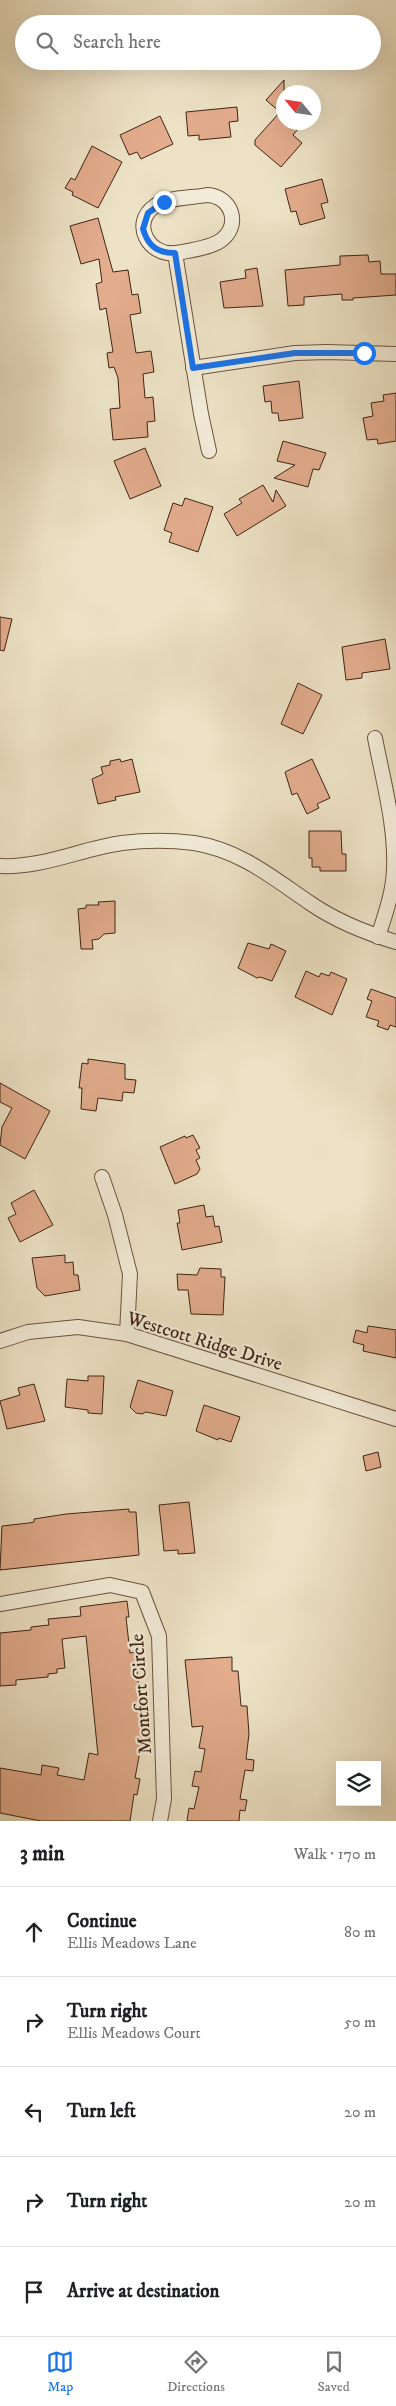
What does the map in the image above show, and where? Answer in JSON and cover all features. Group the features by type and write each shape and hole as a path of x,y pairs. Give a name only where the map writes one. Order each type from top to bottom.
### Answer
{"street":[{"path":"207,195 221,198 227,202 232,217 228,234 212,244 175,253 164,253 150,245 143,229 148,213 164,202 207,195"},
{"path":"175,253 193,368 209,451"},
{"path":"193,368 295,353 396,354"},
{"path":"374,738 389,812 394,870 389,902 378,937"},
{"path":"0,866 41,864 121,844 161,840 196,843 230,852 257,865 334,918 378,937 396,942"},
{"path":"102,1177 115,1215 130,1274 127,1334"},
{"name":"Westcott Ridge Drive","path":"0,1341 28,1332 78,1327 127,1334 396,1419"},
{"name":"Montfort Circle","path":"0,1604 110,1585 142,1592 159,1636 164,1799 160,1821"}],"building":[{"path":"276,89 276,109 266,100"},
{"path":"237,107 238,121 229,122 231,137 199,140 199,135 188,136 186,112"},
{"path":"160,116 173,144 141,159 137,152 129,155 120,135"},
{"path":"276,116 276,130 297,130 293,135 302,143 281,167 255,145 255,140"},
{"path":"92,146 122,162 98,208 72,195 73,192 65,188 71,178 75,180"},
{"path":"322,179 328,202 321,204 325,218 300,225 296,211 291,212 285,189"},
{"path":"98,218 113,272 128,270 132,295 138,294 141,313 130,315 136,353 151,351 154,372 143,374 145,398 153,397 155,421 147,422 148,437 113,440 110,409 120,408 118,378 114,367 109,368 107,353 113,352 106,308 100,310 96,284 102,282 99,259 81,264 70,226"},
{"path":"368,255 369,262 380,261 381,274 396,274 396,295 353,298 353,300 342,300 342,294 304,297 304,305 288,306 285,270 340,265 340,256"},
{"path":"257,268 263,306 224,308 220,282 246,278 245,270"},
{"path":"299,381 303,418 279,421 278,413 272,413 271,401 265,402 263,386"},
{"path":"396,393 396,441 378,444 377,439 367,440 363,418 373,416 371,403 384,401 383,395"},
{"path":"283,441 326,453 319,470 313,469 308,487 274,478 295,465 277,461"},
{"path":"145,448 161,486 130,499 114,461"},
{"path":"263,485 273,502 276,490 286,506 237,536 224,514 242,503 239,499"},
{"path":"185,498 213,507 198,552 169,542 172,533 164,530 173,503 182,506"},
{"path":"0,617 12,619 4,651 0,650"},
{"path":"385,639 390,669 362,673 362,678 346,680 342,647"},
{"path":"298,683 322,695 303,734 281,724"},
{"path":"120,759 121,762 132,759 140,792 115,797 116,800 98,804 92,779 103,774 101,767 110,765 110,761"},
{"path":"312,759 330,798 317,804 319,808 307,814 297,793 292,795 285,772"},
{"path":"309,831 341,831 342,854 346,854 346,871 320,871 320,867 312,867 312,858 309,858"},
{"path":"115,901 115,933 104,934 99,939 92,940 93,949 81,949 78,909 86,908 86,905 99,905 98,902"},
{"path":"248,943 269,949 271,944 286,951 272,981 260,977 257,978 238,968"},
{"path":"306,971 319,977 321,973 329,976 331,972 347,979 332,1015 295,997"},
{"path":"371,989 396,998 396,1027 390,1025 388,1030 377,1026 379,1021 366,1017 372,1001 367,999"},
{"path":"88,1059 125,1064 125,1079 136,1080 134,1093 123,1092 122,1101 98,1098 96,1111 81,1109 82,1088 79,1088 82,1063 88,1064"},
{"path":"0,1083 50,1111 25,1159 0,1145 2,1127 12,1108 0,1102"},
{"path":"193,1135 200,1148 196,1150 200,1158 196,1160 200,1169 197,1174 175,1184 160,1147 185,1136 186,1138"},
{"path":"34,1190 53,1225 20,1242 8,1218 16,1214 11,1203"},
{"path":"204,1205 206,1217 213,1216 215,1227 219,1226 222,1242 182,1250 177,1223 180,1223 178,1210"},
{"path":"65,1255 65,1263 73,1262 74,1275 78,1275 80,1290 45,1296 37,1288 32,1258"},
{"path":"200,1268 221,1269 221,1277 225,1277 223,1315 191,1314 188,1290 178,1290 177,1274 197,1275"},
{"path":"368,1326 396,1330 396,1358 363,1351 364,1345 353,1342 356,1330 367,1333"},
{"path":"88,1376 104,1376 102,1414 88,1413 88,1410 65,1407 67,1379 88,1381"},
{"path":"138,1380 173,1391 166,1416 146,1412 142,1414 136,1413 130,1407"},
{"path":"34,1384 45,1421 7,1429 0,1401 20,1395 18,1388"},
{"path":"204,1405 240,1417 231,1442 219,1438 218,1440 196,1431"},
{"path":"378,1452 381,1467 366,1471 363,1456"},
{"path":"189,1502 195,1553 178,1554 178,1550 164,1551 159,1505"},
{"path":"129,1509 129,1512 136,1512 139,1555 0,1570 2,1526 29,1523 34,1522 34,1519 66,1514"},
{"path":"127,1601 129,1617 126,1617 130,1653 135,1652 145,1745 141,1746 135,1778 140,1779 137,1795 134,1794 130,1821 41,1821 0,1813 0,1768 41,1775 42,1765 59,1768 57,1775 84,1780 89,1753 98,1755 86,1636 62,1639 65,1668 57,1669 57,1673 48,1674 48,1677 16,1680 16,1685 0,1686 0,1633 31,1630 31,1627 49,1625 48,1619 81,1616 80,1607"},
{"path":"232,1657 232,1671 238,1671 241,1706 247,1706 249,1734 246,1759 254,1760 253,1771 245,1770 240,1799 247,1800 245,1811 240,1810 239,1821 187,1821 189,1808 194,1809 199,1787 192,1786 195,1771 201,1772 205,1749 199,1748 203,1726 192,1727 185,1660"}],"route":[{"path":"164,202 155,206 148,213 143,229 145,237 156,250 164,253 175,253 193,368 295,353 364,353"}]}
